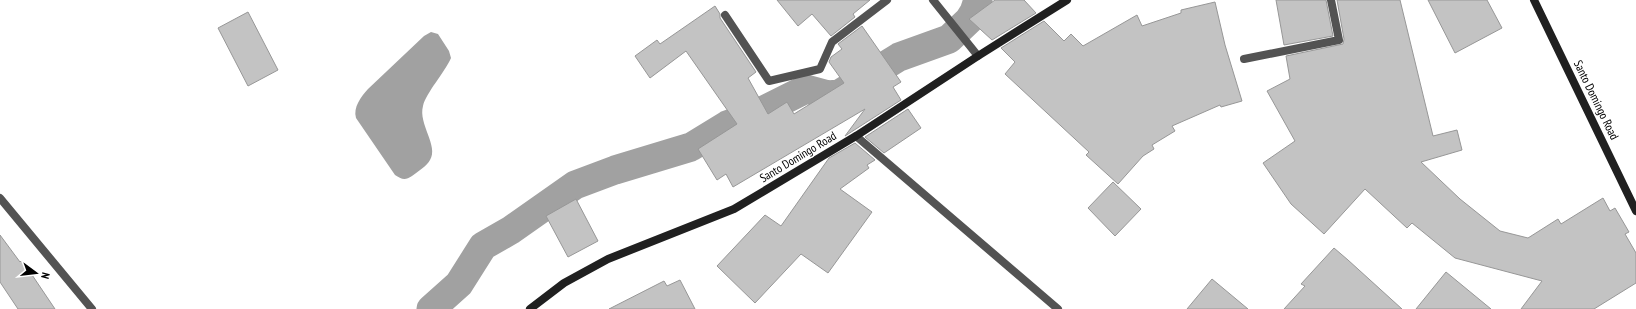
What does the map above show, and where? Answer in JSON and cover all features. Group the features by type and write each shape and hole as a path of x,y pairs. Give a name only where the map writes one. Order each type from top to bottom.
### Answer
{"street":[{"path":"725,15 769,81 820,69 832,42 887,0"},
{"path":"932,0 978,56"},
{"name":"Santo Domingo Road","path":"530,309 564,283 608,259 734,209 856,136 1067,0"},
{"path":"1244,59 1339,40 1331,0"},
{"name":"Santo Domingo Road","path":"1534,0 1636,211"},
{"path":"856,136 1058,309"},
{"path":"0,198 92,309"}],"shaded area":[{"path":"431,32 438,34 449,51 451,58 445,70 428,95 423,106 423,120 432,148 430,160 424,167 412,176 407,179 403,179 395,175 356,118 355,114 360,99 368,89 424,36"}],"building":[{"path":"777,0 870,0 853,14 855,17 831,36 812,14 798,26"},
{"path":"995,0 1024,0 1036,13 992,40 969,19"},
{"path":"1276,0 1326,0 1333,36 1284,45"},
{"path":"1337,0 1400,0 1433,136 1457,130 1462,150 1421,162 1460,199 1500,231 1528,238 1558,219 1561,224 1603,198 1610,211 1615,208 1629,232 1625,234 1636,253 1636,283 1594,309 1521,309 1542,281 1455,258 1412,223 1407,228 1365,189 1324,234 1291,204 1263,163 1295,141 1267,91 1290,79 1286,56 1343,44 1344,39"},
{"path":"1428,0 1487,0 1502,28 1455,53"},
{"path":"1215,2 1225,45 1242,101 1221,107 1220,105 1172,126 1175,131 1152,145 1154,149 1143,156 1118,184 1086,155 1089,152 1005,74 1015,62 1001,48 1044,21 1064,41 1071,34 1083,46 1137,15 1142,26 1181,13 1181,10"},
{"path":"715,6 720,14 720,18 756,72 748,78 768,114 787,102 794,114 844,83 829,62 831,57 842,49 838,44 862,26 901,82 893,87 901,100 845,136 865,109 733,187 726,174 717,180 698,149 737,124 686,51 650,78 635,56 657,40 660,44"},
{"path":"248,12 278,70 248,86 218,28"},
{"path":"908,109 921,128 884,153 865,137"},
{"path":"855,143 875,160 867,165 869,168 840,189 872,212 828,273 801,254 755,303 717,266 765,215 781,226 829,158"},
{"path":"1113,182 1141,209 1115,236 1088,208"},
{"path":"576,199 598,241 568,257 546,216"},
{"path":"0,235 20,262 22,260 55,309 18,309 0,282"},
{"path":"1334,248 1402,309 1284,309 1305,286 1301,284"},
{"path":"1446,272 1491,309 1416,309"},
{"path":"1212,279 1248,309 1187,309"},
{"path":"680,280 695,309 609,309 664,281 667,286"}],"waterway":[{"path":"431,309 459,284 483,246 511,230 575,185 615,170 691,147 727,125 752,116 806,89 828,95 839,94 899,57 949,39 969,20 974,12 978,0"}]}
